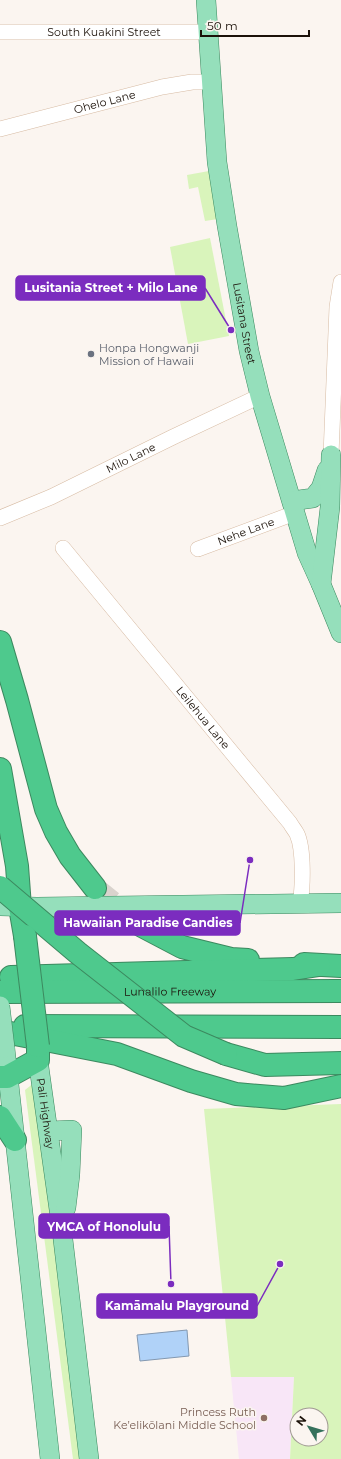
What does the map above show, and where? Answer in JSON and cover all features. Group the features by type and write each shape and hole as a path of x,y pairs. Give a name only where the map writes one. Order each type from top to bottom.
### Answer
{"highway":[{"path":"0,642 46,809 56,832 70,856 96,888"},
{"name":"Pali Highway","path":"0,769 17,866 10,906 25,936 38,1053"},
{"path":"0,888 78,953 184,1036 226,1054 265,1065 341,1063"},
{"path":"142,926 182,947 231,959 341,966"},
{"path":"0,978 293,969 319,965"},
{"name":"Lunalilo Freeway","path":"0,992 341,991"},
{"path":"0,1026 341,1027"},
{"path":"2,1040 117,1054 236,1094 284,1098 341,1086"},
{"path":"4,1077 38,1053"},
{"path":"0,1117 15,1140"}],"main road":[{"name":"Lusitana Street","path":"206,0 217,162 249,351 260,396 307,553 341,633"},
{"path":"293,507 313,498 321,488 331,455"},
{"path":"321,584 330,507 331,455"},
{"path":"10,906 341,904"},
{"path":"0,1006 4,1077 15,1140 50,1459"},
{"name":"Pali Highway","path":"38,1053 62,1231 89,1459"}],"street":[{"name":"South Kuakini Street","path":"0,32 208,32"},
{"name":"Ohelo Lane","path":"0,128 162,87 192,82 211,82"},
{"path":"331,455 337,421 336,307 341,282"},
{"name":"Milo Lane","path":"0,518 51,498 173,437 260,396"},
{"name":"Nehe Lane","path":"198,549 293,507"},
{"name":"Leilehua Lane","path":"63,548 207,722 297,834 300,848 302,890 300,904"}],"shaded area":[{"name":"Princess Ruth Ke’elikōlani Middle School","path":"231,1377 294,1377 293,1407 289,1407 290,1459 239,1459"}],"green space":[{"path":"209,171 218,219 205,221 198,187 189,189 187,175"},
{"path":"210,238 229,336 188,344 170,247"},
{"path":"39,1079 81,1459 73,1459 25,1090"},
{"path":"341,1104 341,1459 290,1459 291,1447 329,1447 329,1407 293,1407 294,1377 231,1377 204,1109"}],"water":[{"path":"187,1330 189,1356 140,1361 137,1335"}],"tunnel":[{"path":"95,888 142,926"}],"place":[{"name":"Lusitania Street + Milo Lane","path":"231,330"},
{"name":"Honpa Hongwanji Mission of Hawaii","path":"91,354"},
{"name":"Hawaiian Paradise Candies","path":"250,860"},
{"name":"Kamāmalu Playground","path":"280,1264"},
{"name":"YMCA of Honolulu","path":"171,1284"},
{"name":"Princess Ruth Ke’elikōlani Middle School","path":"264,1418"}]}
